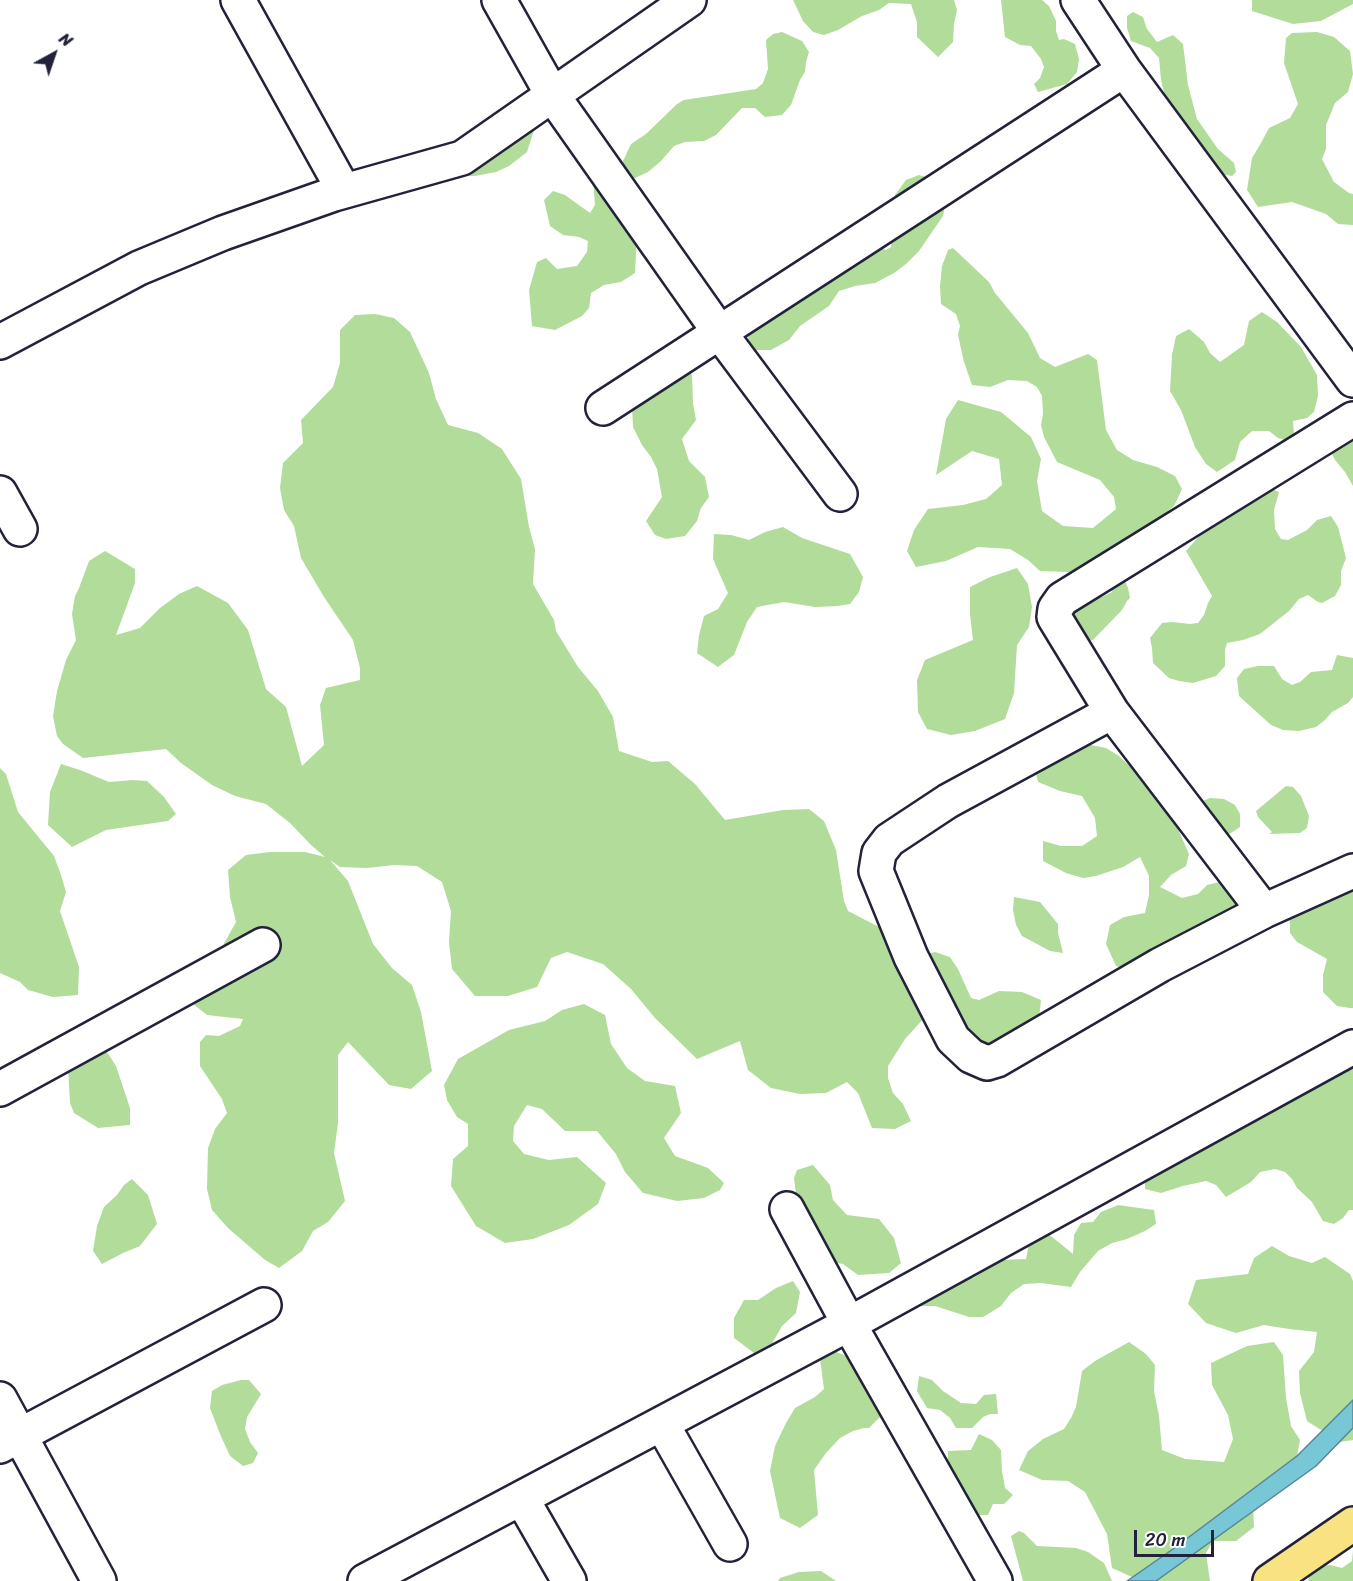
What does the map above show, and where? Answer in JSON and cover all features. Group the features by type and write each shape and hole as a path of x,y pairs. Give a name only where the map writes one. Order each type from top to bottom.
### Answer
{"main road":[{"path":"1270,1581 1353,1524"}],"street":[{"path":"238,0 344,191"},
{"path":"499,0 553,96 720,333 840,494"},
{"path":"0,342 140,268 223,233 344,191 462,158 689,0"},
{"path":"1078,0 1124,70 1353,380"},
{"path":"603,408 1124,70"},
{"path":"1264,911 1112,712 1054,617 1062,599 1353,420"},
{"path":"0,493 20,529"},
{"path":"1112,712 948,801 889,840 879,853 876,871 911,957 953,1039 971,1056 987,1063 997,1060 1160,965 1264,911 1353,871"},
{"path":"0,1089 263,945"},
{"path":"365,1581 849,1324 1353,1047"},
{"path":"787,1209 849,1324 995,1581"},
{"path":"10,1441 264,1305"},
{"path":"0,1399 10,1441 99,1581"},
{"path":"662,1424 730,1544"},
{"path":"522,1499 569,1581"}],"green space":[{"path":"793,0 954,0 957,10 953,42 938,57 917,37 917,22 911,4 889,3 879,10 824,35 813,32 803,21"},
{"path":"1001,0 1042,0 1049,6 1056,21 1059,40 1064,39 1075,44 1079,59 1077,72 1067,84 1038,92 1034,84 1040,78 1044,67 1041,59 1031,46 1020,45 1005,37"},
{"path":"1252,0 1353,0 1353,4 1321,21 1293,24 1252,11"},
{"path":"1133,12 1143,17 1147,29 1157,42 1173,35 1183,44 1188,85 1197,119 1218,149 1234,163 1236,172 1232,176 1222,174 1180,126 1165,96 1159,58 1150,48 1131,41 1127,28 1127,16"},
{"path":"782,32 802,41 809,52 805,72 791,105 782,115 765,117 755,108 742,108 716,135 704,141 685,142 674,146 648,172 622,184 623,161 631,144 646,134 677,104 684,100 756,89 763,83 768,69 766,40 773,34"},
{"path":"1317,32 1334,37 1350,51 1353,74 1348,92 1335,103 1326,125 1326,149 1322,159 1334,182 1353,194 1353,225 1338,224 1326,214 1292,202 1258,207 1247,190 1252,158 1269,128 1290,118 1298,104 1284,63 1286,38 1292,33"},
{"path":"528,119 535,127 527,152 509,166 496,172 464,176 460,165"},
{"path":"919,175 930,178 941,189 945,207 943,216 919,251 894,273 875,283 839,291 829,306 800,326 789,340 771,350 754,350 748,341 749,325 873,245 886,250 891,247 895,195 906,180"},
{"path":"593,179 637,235 635,273 621,282 604,285 591,293 589,308 582,316 555,330 532,326 529,290 537,262 546,258 557,269 577,266 587,252 588,241 563,235 550,226 544,200 553,191 565,195 590,213 595,205"},
{"path":"953,248 989,282 995,293 1028,333 1040,358 1055,367 1088,354 1097,360 1106,430 1117,450 1133,460 1157,467 1175,476 1182,489 1174,506 1153,523 1090,564 1069,572 1040,571 1010,549 978,547 946,561 916,567 907,551 914,530 928,509 963,505 986,499 1002,485 999,459 972,451 936,475 946,419 958,400 1001,412 1031,437 1041,459 1037,481 1042,511 1063,526 1093,528 1116,509 1114,497 1100,480 1057,462 1044,437 1041,425 1042,396 1037,387 1027,381 1008,380 990,387 972,385 964,362 958,335 960,326 956,314 941,304 942,266 948,250"},
{"path":"1262,312 1277,322 1301,347 1317,375 1318,396 1314,412 1307,418 1293,421 1294,435 1285,440 1269,431 1252,431 1240,442 1235,460 1217,472 1206,464 1195,447 1181,410 1170,391 1172,355 1176,336 1189,329 1204,342 1210,353 1220,362 1244,345 1249,321"},
{"path":"375,314 394,318 410,332 429,373 436,399 448,425 478,433 502,449 521,479 535,549 533,584 554,620 556,631 578,667 598,691 613,717 619,751 652,762 668,761 695,784 725,820 783,810 809,809 824,821 836,850 844,901 848,911 879,927 888,947 903,963 911,957 935,952 950,957 971,998 979,1000 999,991 1022,992 1041,1000 1039,1018 979,1054 926,1016 905,1039 888,1066 888,1078 893,1093 903,1104 911,1121 895,1129 872,1128 858,1093 847,1082 826,1093 800,1094 771,1088 748,1070 740,1041 697,1059 655,1018 631,989 603,964 567,952 551,958 537,987 508,996 475,996 452,969 449,942 451,911 442,882 417,866 340,867 330,860 348,881 373,944 392,968 412,985 421,1012 432,1071 411,1089 389,1085 348,1042 338,1055 338,1123 334,1153 345,1201 328,1222 313,1231 302,1251 279,1268 265,1260 228,1228 212,1210 207,1189 208,1148 215,1129 227,1113 222,1099 200,1066 200,1042 206,1035 219,1036 240,1026 243,1019 207,1015 178,992 180,971 207,962 221,949 236,922 230,897 228,870 246,855 305,852 325,857 290,823 266,804 235,796 212,785 166,749 83,758 63,744 57,736 53,716 57,691 66,660 76,640 72,614 75,596 89,561 105,551 135,569 135,583 116,635 140,628 160,608 179,594 197,586 228,603 248,630 266,689 286,707 302,766 324,745 320,705 326,688 360,680 360,668 353,640 301,558 294,526 284,510 280,488 283,463 303,443 301,420 333,387 340,363 340,330 355,315"},
{"path":"682,364 692,375 696,420 682,439 689,461 705,477 709,497 701,508 697,521 685,536 666,539 655,535 646,521 662,497 657,469 633,427 632,405"},
{"path":"1353,437 1353,486 1329,448"},
{"path":"1263,485 1279,492 1274,510 1275,529 1281,539 1288,540 1307,530 1317,520 1331,516 1338,527 1346,558 1341,571 1341,585 1335,596 1322,603 1308,595 1299,599 1289,611 1260,634 1227,643 1225,666 1216,676 1193,683 1169,678 1153,663 1150,638 1162,623 1198,623 1212,596 1186,551 1200,535"},
{"path":"783,527 802,538 850,554 863,577 859,592 850,604 838,606 815,607 784,602 757,607 747,622 734,655 718,667 697,653 704,616 718,609 728,593 713,559 714,534 731,535 749,540"},
{"path":"1017,568 1028,584 1032,607 1029,627 1017,645 1014,693 1005,719 975,731 951,735 927,729 918,712 917,680 925,660 973,640 970,587"},
{"path":"1124,578 1130,598 1122,610 1093,640 1078,642 1064,618 1086,597 1102,597 1112,592 1114,582"},
{"path":"1337,655 1353,658 1353,697 1316,727 1299,731 1283,730 1271,725 1239,696 1237,678 1244,669 1274,666 1282,679 1292,685 1300,682 1311,672 1332,670"},
{"path":"1091,745 1106,748 1119,756 1140,776 1178,829 1189,854 1186,866 1171,875 1160,887 1182,898 1198,894 1207,885 1224,881 1235,894 1238,909 1222,924 1199,925 1192,937 1136,972 1116,966 1106,944 1110,925 1124,917 1145,913 1149,895 1149,876 1140,857 1123,867 1083,878 1066,873 1043,861 1043,841 1061,846 1082,846 1097,836 1095,818 1082,796 1060,791 1038,782 1033,760 1045,748"},
{"path":"61,764 109,782 147,781 164,797 176,814 168,821 106,830 72,847 48,825 50,792"},
{"path":"0,768 6,774 18,812 54,856 61,875 66,892 60,911 79,967 78,995 53,997 28,990 20,982 0,973"},
{"path":"1286,786 1293,787 1301,796 1309,816 1307,828 1300,833 1269,834 1272,832 1258,817 1256,811"},
{"path":"1210,798 1224,799 1235,805 1240,814 1240,827 1217,840 1200,802"},
{"path":"1353,880 1353,1008 1350,1008 1337,1006 1323,992 1323,975 1327,959 1297,942 1290,933 1286,901"},
{"path":"1014,897 1040,902 1058,924 1063,953 1050,951 1022,936 1016,925 1013,910"},
{"path":"584,1004 605,1015 611,1044 627,1068 645,1081 675,1086 681,1113 664,1138 675,1156 708,1168 724,1183 720,1190 704,1198 677,1201 643,1193 625,1172 616,1154 597,1131 565,1131 542,1109 527,1105 514,1126 513,1141 524,1154 549,1160 577,1157 606,1183 598,1204 569,1225 533,1239 505,1243 476,1226 451,1186 453,1159 468,1146 468,1124 457,1117 447,1100 444,1085 458,1059 509,1030 545,1021 562,1010"},
{"path":"1353,1035 1353,1210 1349,1210 1343,1218 1334,1224 1323,1221 1312,1202 1297,1188 1292,1179 1285,1172 1275,1169 1260,1172 1251,1182 1226,1197 1216,1185 1206,1181 1161,1193 1145,1189 1145,1174"},
{"path":"103,1046 116,1066 130,1108 130,1125 98,1128 74,1113 70,1103 68,1067"},
{"path":"813,1165 830,1185 833,1200 847,1215 879,1219 894,1238 901,1263 889,1273 858,1275 843,1264 826,1261 797,1203 794,1178 797,1170"},
{"path":"132,1179 148,1195 157,1224 140,1246 102,1264 93,1251 97,1226 104,1207"},
{"path":"1118,1205 1154,1210 1156,1224 1098,1251 1080,1272 1071,1287 1041,1283 1024,1284 1011,1293 1001,1306 983,1317 969,1317 935,1306 898,1306 948,1270 973,1278 1002,1260 1026,1259 1029,1244 1035,1237 1046,1232 1073,1254 1074,1235 1081,1223 1093,1222 1101,1212"},
{"path":"1272,1246 1289,1256 1312,1263 1325,1257 1350,1274 1353,1281 1353,1440 1340,1442 1307,1421 1300,1393 1299,1371 1314,1352 1317,1332 1264,1325 1236,1333 1206,1323 1188,1304 1196,1280 1248,1274 1254,1258"},
{"path":"793,1281 800,1292 796,1313 782,1326 770,1347 754,1353 734,1338 734,1318 744,1300 758,1300 776,1288"},
{"path":"1129,1342 1146,1354 1155,1365 1154,1391 1162,1450 1185,1459 1224,1462 1233,1439 1228,1415 1212,1385 1211,1363 1247,1346 1274,1342 1283,1355 1286,1398 1291,1426 1300,1440 1297,1456 1282,1467 1253,1503 1254,1527 1236,1541 1213,1541 1206,1553 1210,1581 1136,1581 1112,1568 1107,1534 1085,1492 1068,1481 1042,1480 1019,1470 1028,1451 1043,1439 1064,1429 1071,1418 1076,1407 1082,1371"},
{"path":"831,1350 862,1362 882,1415 869,1428 853,1431 840,1438 826,1453 814,1470 818,1515 800,1528 780,1518 770,1471 775,1446 795,1408 824,1389 819,1351"},
{"path":"919,1376 932,1380 961,1403 976,1404 984,1395 996,1394 998,1414 983,1417 972,1428 956,1428 950,1418 940,1410 927,1408 917,1391"},
{"path":"249,1380 261,1394 247,1417 245,1429 258,1453 253,1463 243,1466 230,1456 210,1408 212,1391 222,1385"},
{"path":"979,1434 992,1440 1001,1450 1005,1488 1013,1495 1004,1504 993,1504 988,1515 975,1515 948,1475 948,1451 971,1450"},
{"path":"1019,1531 1037,1546 1076,1548 1088,1552 1104,1563 1112,1581 1023,1581 1011,1536"},
{"path":"1353,1550 1353,1581 1308,1581 1310,1573 1320,1566 1330,1565 1342,1568 1352,1561"},
{"path":"821,1571 836,1581 778,1581 780,1578 799,1572"}],"water":[{"path":"1353,1400 1353,1428 1316,1466 1156,1581 1127,1581 1297,1456"}]}
